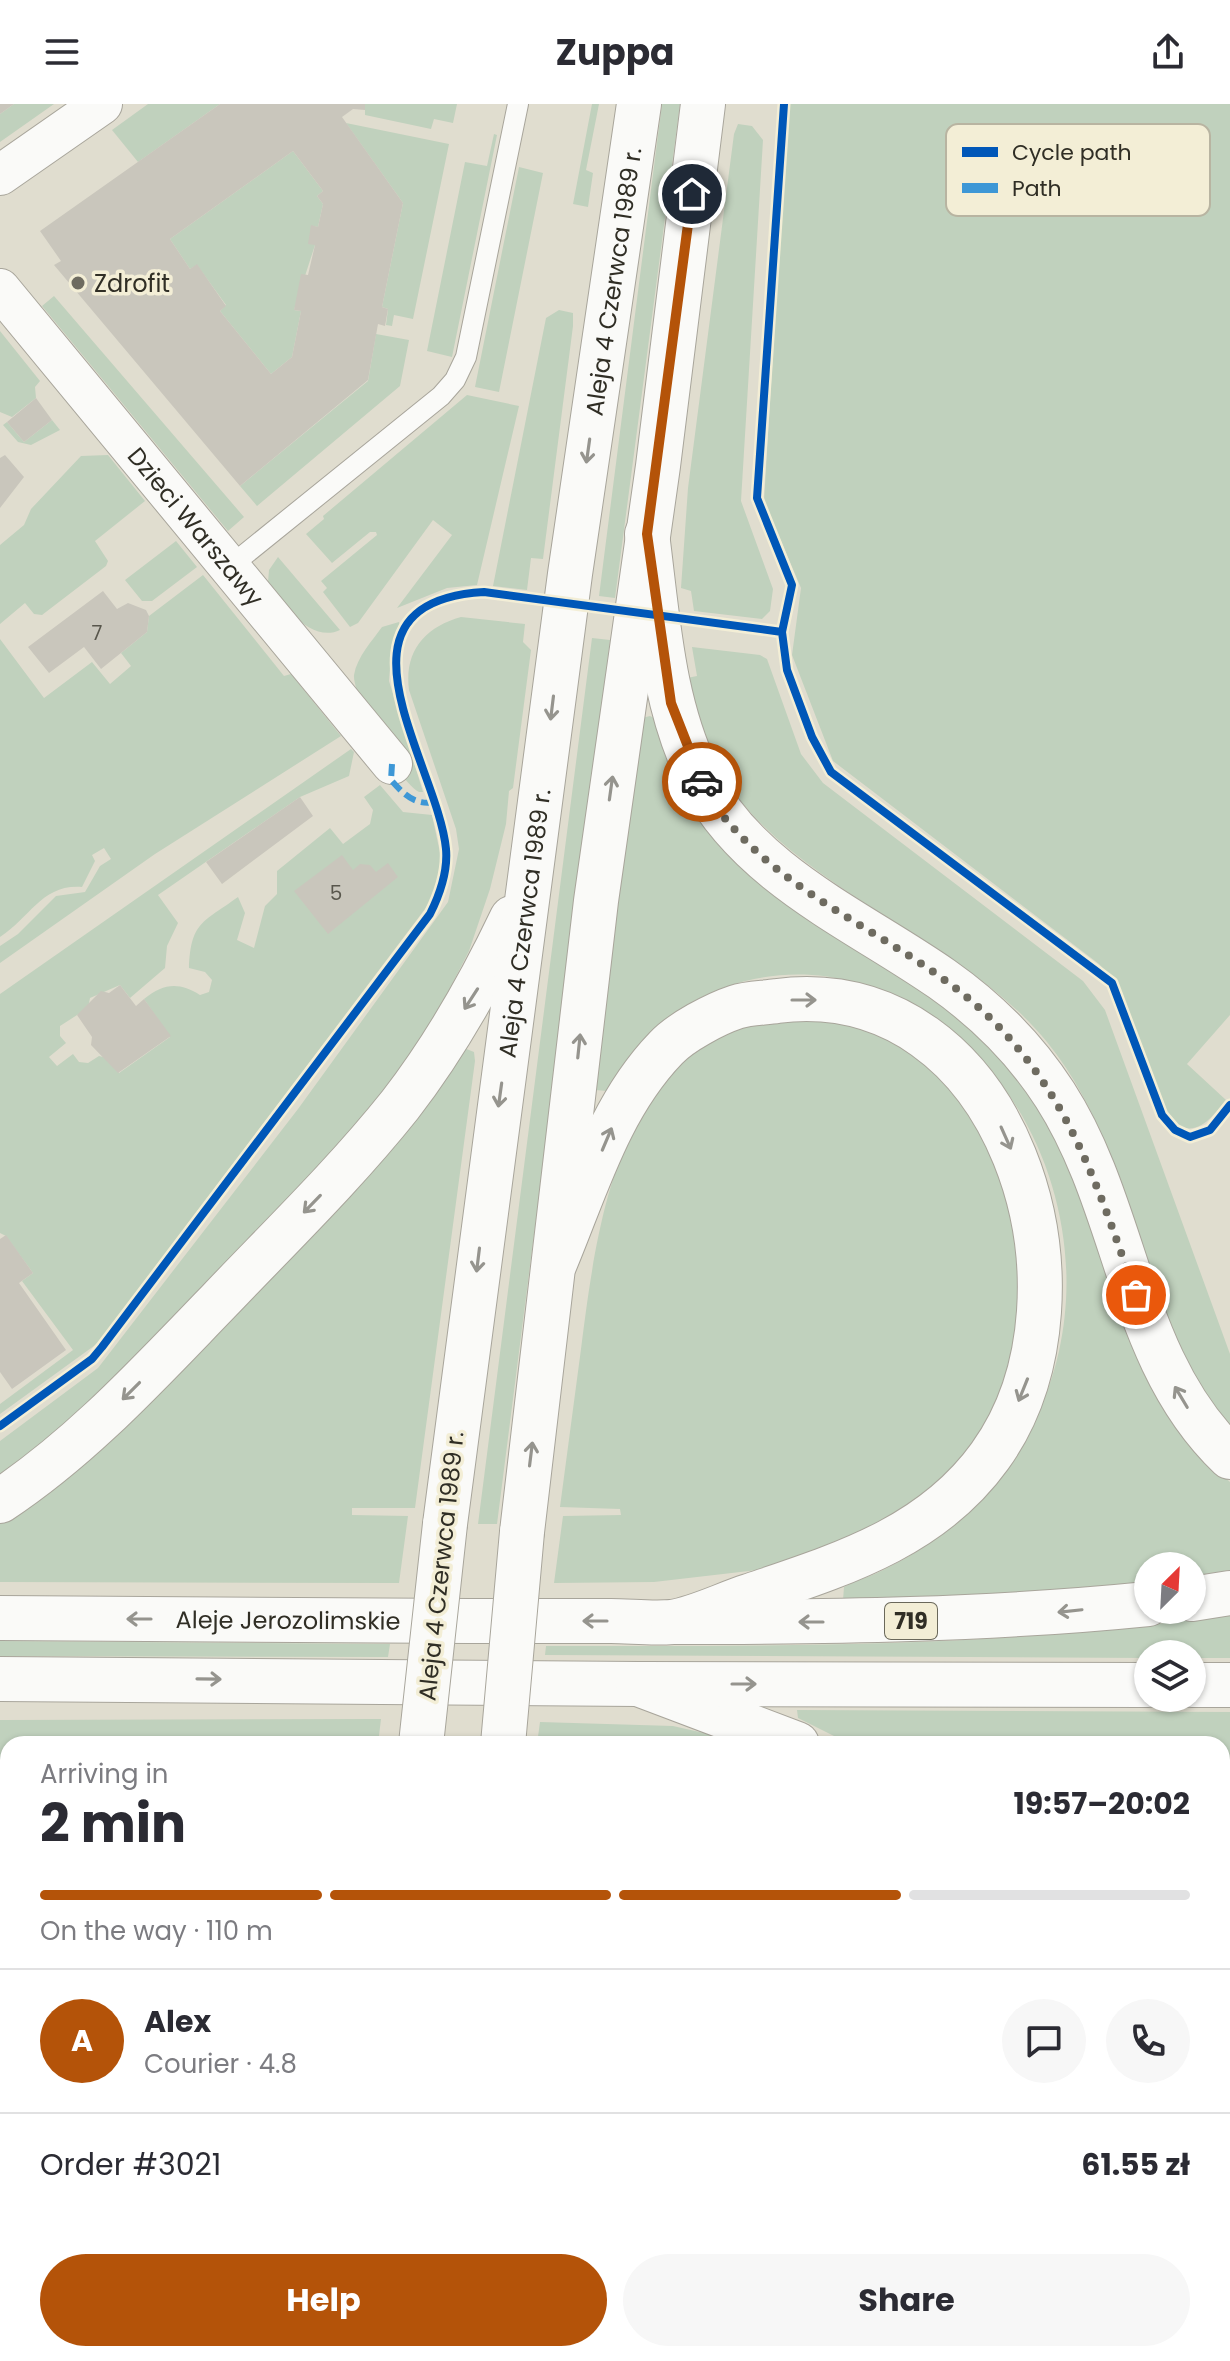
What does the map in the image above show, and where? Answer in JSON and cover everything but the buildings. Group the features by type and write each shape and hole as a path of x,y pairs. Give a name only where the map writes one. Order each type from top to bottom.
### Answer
{"main road":[{"name":"Aleja 4 Czerwca 1989 r.","path":"422,1736 445,1524 570,574 639,104"},
{"path":"504,1736 522,1532 596,901 703,104"},
{"path":"647,534 671,703 702,783 727,822 758,853 788,877 944,980 989,1017 1031,1061 1075,1132 1156,1352 1181,1399 1206,1434 1230,1457"},
{"path":"0,1501 42,1473 146,1376 340,1174 401,1104 478,989 530,879"},
{"path":"555,1263 623,1101 670,1044 737,1006 798,999 844,1002 893,1018 935,1045 975,1085 1004,1131 1019,1168 1039,1255 1041,1301 1036,1358 1013,1414 991,1455 921,1526 868,1554 673,1622"},
{"path":"1206,1597 1230,1593"},
{"name":"719","path":"673,1622 877,1622 1018,1617 1134,1605"},
{"name":"Aleje Jerozolimskie","path":"0,1618 673,1622"},
{"path":"0,1679 1134,1685"},
{"path":"0,1690 47,1680"},
{"path":"638,1684 776,1736"},
{"path":"1206,1685 1230,1685"}],"street":[{"path":"0,175 102,104"},
{"name":"Dzieci Warszawy","path":"0,289 392,764"}],"lane":[{"path":"228,568 270,538 441,396 455,380 466,357 518,104"}],"green space":[{"path":"14,104 54,104 0,142 0,114"},
{"path":"148,104 220,104 138,162 112,130"},
{"path":"365,104 457,104 453,123 434,119 431,129 365,115"},
{"path":"592,104 599,104 586,170 593,173 588,207 573,204"},
{"path":"662,104 680,104 615,598 599,596"},
{"path":"788,104 1230,104 1230,1015 1187,1064 1226,1100 1207,1121 1194,1128 1186,1128 1169,1120 1118,985 1099,964 833,761 792,655 801,588 764,501"},
{"path":"346,123 449,144 413,319 394,315 392,326 386,325 388,309 382,307 403,203"},
{"path":"738,124 752,126 763,140 741,501 773,589 770,611 762,619 694,611 691,591 681,588 688,488 734,134"},
{"path":"494,134 497,135 452,357 427,351 465,162 487,166"},
{"path":"293,151 323,191 317,196 323,204 318,227 312,226 315,245 294,310 301,311 292,357 271,374 220,311 226,305 197,265 190,269 170,239"},
{"path":"519,167 543,173 499,392 475,387"},
{"path":"54,296 244,517 228,531 42,306"},
{"path":"559,310 573,313 573,326 543,559 531,558 527,590 493,586 546,318"},
{"path":"0,331 40,381 35,387 36,398 12,417 0,412"},
{"path":"376,334 409,340 400,386 257,506 240,486 368,381"},
{"path":"467,395 519,406 477,585 447,588 397,608 452,535 433,520 358,623 350,627 323,592 327,588 321,581 377,535 376,532 370,532 332,563 306,534 324,519 323,516"},
{"path":"52,420 60,430 31,445 18,442 3,425 7,422 24,442"},
{"path":"108,455 145,501 95,541 108,561 106,566 42,615 34,614 25,603 0,624 0,545 24,525 31,509 81,456"},
{"path":"176,541 197,567 152,601 142,601 125,580"},
{"path":"278,557 340,630 329,633 318,631 308,627 288,610 268,582 269,570"},
{"path":"203,575 284,676 291,674 341,736 155,854 0,963 0,946 18,934 56,896 85,892 100,866 111,859 104,848 92,855 95,861 82,887 68,887 47,896 0,937 0,639 44,698 92,662 110,684 131,666 121,653 147,632 149,616"},
{"path":"461,617 525,624 523,642 531,650 513,788 509,791 506,824 490,889 469,951 425,1037 371,1110 132,1362 88,1406 0,1478 0,1441 98,1368 298,1109 448,902 459,849 456,829 409,690 408,676 414,652 427,634"},
{"path":"399,622 400,628 392,643 389,681 423,792 411,785 390,757 355,685 356,668 365,650 382,627"},
{"path":"592,638 610,640 497,1524 478,1524"},
{"path":"692,647 760,655 767,659 801,754 823,783 1083,981 1105,1010 1230,1354 1230,1428 1192,1377 1170,1329 1111,1159 1073,1079 1047,1042 1009,1003 966,969 824,876 780,842 743,803 713,759 701,730 687,678 697,676"},
{"path":"642,718 654,718 664,745 949,1006 1023,1081 1070,1166 1071,1175 1212,1466 1230,1482 1230,1570 1206,1574 1206,1552 1134,1552 1134,1584 1091,1589 1082,1587 1079,1591 843,1600 844,1587 915,1553 961,1518 1001,1473 1026,1436 1046,1395 1059,1351 1066,1293 1063,1235 1050,1179 1027,1125 996,1077 956,1036 908,1003 853,982 811,975 769,976 708,994 665,1022 644,1043 607,1091 595,1090 592,1077"},
{"path":"351,749 354,752 349,776 300,797 158,895 178,923 167,946 165,968 130,998 120,985 90,998 88,1008 60,1026 60,1036 66,1043 49,1057 57,1066 73,1054 79,1062 88,1063 99,1056 107,1058 119,1073 170,1037 144,999 172,986 200,995 209,992 212,980 205,972 189,968 192,941 201,925 238,897 245,913 237,940 254,948 265,906 277,894 277,871 330,828 343,844 370,824 373,810 364,797 380,785 403,812 432,815 442,862 431,901 98,1343 0,1414 0,1404 73,1350 22,1281 33,1273 6,1236 0,1233 0,994"},
{"path":"825,1017 897,1041 955,1088 1001,1157 1028,1309 988,1424 945,1481 881,1528 766,1569 654,1582 554,1583 563,1516 621,1515 620,1509 560,1507 594,1259 619,1162 638,1118 664,1079 698,1048 750,1024"},
{"path":"464,1048 474,1052 475,1061 415,1508 352,1508 352,1515 408,1516 399,1583 0,1582 0,1521"},
{"path":"1230,1614 1230,1658 1206,1658 1206,1640 1134,1640 1134,1658 545,1655 546,1646 803,1645 974,1640 1153,1624 1206,1624 1206,1617"},
{"path":"0,1641 390,1644 388,1657 0,1656"},
{"path":"797,1710 1230,1712 1230,1736 834,1736 798,1718"},
{"path":"381,1719 379,1736 0,1736 0,1720"},
{"path":"540,1722 673,1726 717,1736 538,1736"}],"marked path":[{"path":"392,764 391,780 407,796 425,803 440,801"}],"cycle path":[{"path":"784,104 757,498 792,585 782,632 787,670 812,737 831,772 1112,983 1162,1115 1175,1130 1190,1137 1210,1130 1230,1105"},
{"path":"0,1426 92,1359 430,914 442,883 446,849 438,814 399,693 396,656 406,625 434,602 484,592 782,632"}],"way so far":[{"path":"702,782 727,822 758,853 788,877 944,980 989,1017 1031,1061 1056,1096 1075,1132 1136,1295"}],"place":[{"name":"Zdrofit","path":"78,283"}],"route":[{"path":"692,194 647,534 671,703 702,782"}]}
